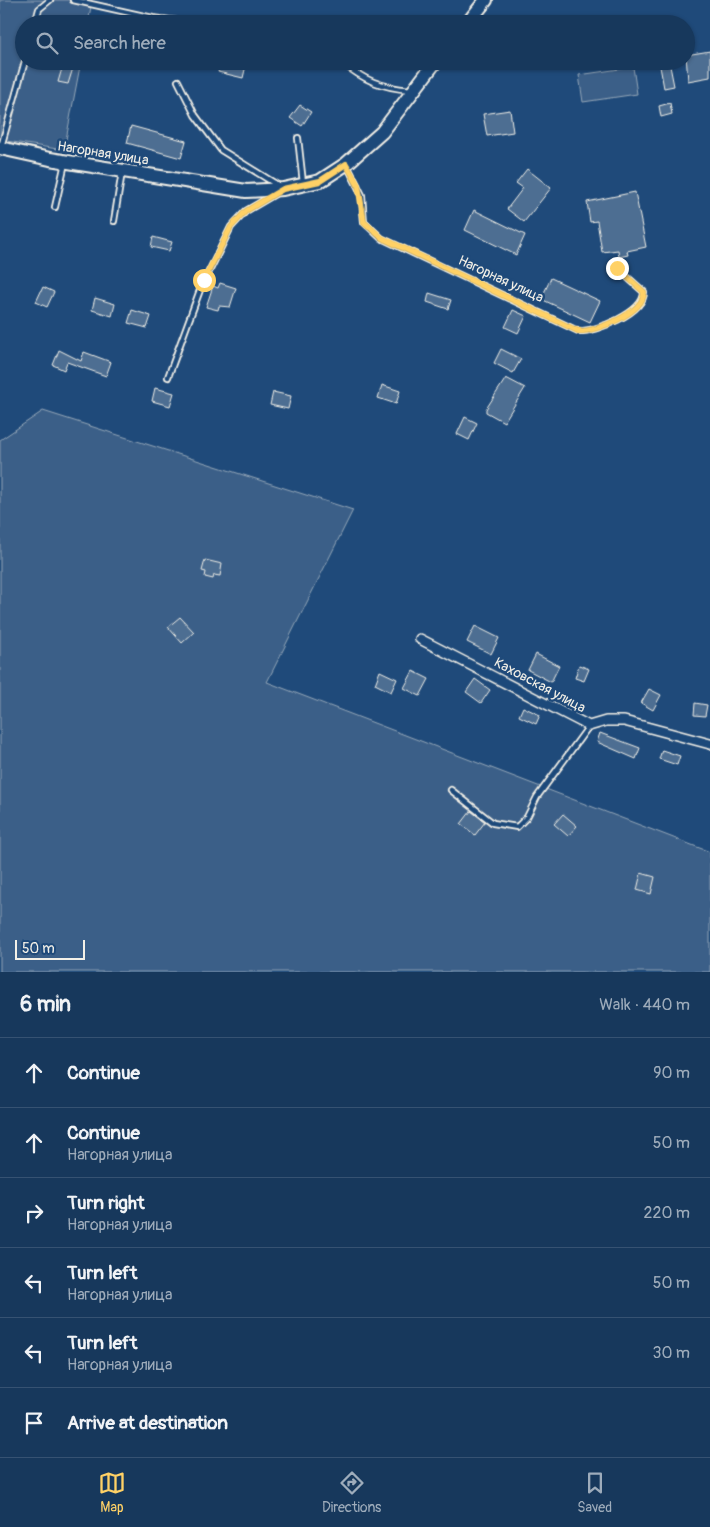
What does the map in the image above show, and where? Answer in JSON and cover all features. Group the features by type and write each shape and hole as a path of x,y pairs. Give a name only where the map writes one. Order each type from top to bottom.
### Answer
{"main road":[{"path":"474,15 486,0"},
{"name":"Нагорная улица","path":"0,148 66,162 246,191 283,189 320,181 346,164 382,132 429,70"}],"street":[{"name":"Каховская улица","path":"420,639 589,726 606,721 624,721 710,744"}],"lane":[{"path":"37,15 39,9 50,0"},
{"path":"73,0 140,15"},
{"path":"0,148 22,70"},
{"path":"354,70 384,87 413,90"},
{"path":"168,377 200,290 231,227 246,211 283,189 221,150 195,115 178,81"},
{"path":"298,138 303,184"},
{"path":"55,207 66,162"},
{"name":"Нагорная улица","path":"346,164 360,190 364,222 382,238 578,331 591,331 601,328 618,320 641,303 644,292 617,268"},
{"path":"114,221 122,171"},
{"path":"451,790 493,823 517,827 527,817 537,797 589,726"}],"shaded area":[{"path":"0,0 92,0 90,15 15,15 15,70 79,70 64,150 0,140"},
{"path":"613,70 633,70 637,94 583,102 579,75"},
{"path":"43,411 353,510 267,682 710,852 710,972 0,972 0,440"}],"building":[{"path":"710,51 710,77 688,81 687,70 695,70 695,54"},
{"path":"62,70 72,70 68,84 58,82"},
{"path":"219,70 245,70 243,78 218,72"},
{"path":"661,70 671,70 674,86 664,88"},
{"path":"670,103 672,114 661,117 659,106"},
{"path":"300,105 311,112 302,126 290,118"},
{"path":"510,110 513,132 487,136 483,114"},
{"path":"131,126 186,141 181,158 127,143"},
{"path":"527,169 551,188 524,222 507,209 523,188 516,183"},
{"path":"635,192 646,247 627,251 628,255 619,257 618,250 602,252 597,221 590,222 587,202"},
{"path":"474,210 525,235 516,255 465,230"},
{"path":"153,237 172,242 169,251 151,247"},
{"path":"551,278 600,301 590,322 541,299"},
{"path":"220,283 236,288 230,307 219,306 218,310 206,307 213,286 218,288"},
{"path":"43,287 54,292 47,307 36,302"},
{"path":"429,293 451,300 448,309 427,302"},
{"path":"95,298 115,304 112,316 92,310"},
{"path":"132,310 151,316 147,328 128,323"},
{"path":"513,310 526,316 518,333 505,327"},
{"path":"501,349 521,359 513,373 494,363"},
{"path":"59,350 81,361 84,352 111,362 106,376 67,362 64,370 53,365"},
{"path":"506,378 525,388 504,422 486,412 486,409"},
{"path":"382,385 400,391 396,404 378,398"},
{"path":"155,388 174,393 170,406 152,401"},
{"path":"273,392 291,396 288,409 270,405"},
{"path":"465,417 477,423 469,440 457,434"},
{"path":"205,560 222,564 220,576 214,575 213,579 205,577 206,572 202,571"},
{"path":"180,617 194,632 182,643 168,627"},
{"path":"475,626 499,638 491,654 467,642"},
{"path":"536,654 559,666 551,682 528,670"},
{"path":"579,665 589,669 584,681 575,678"},
{"path":"380,671 397,679 391,692 375,684"},
{"path":"413,671 429,679 420,696 404,688"},
{"path":"475,679 490,690 481,703 466,692"},
{"path":"649,689 661,695 653,710 641,703"},
{"path":"695,703 707,705 705,716 694,715"},
{"path":"523,707 540,715 536,724 519,716"},
{"path":"600,733 640,748 636,759 597,742"},
{"path":"662,750 680,756 677,765 659,759"},
{"path":"471,811 485,822 475,835 461,824"},
{"path":"563,814 577,826 568,836 554,824"},
{"path":"641,873 655,877 651,894 637,890"}],"route":[{"path":"204,280 231,227 246,211 283,189 320,181 346,164 362,194 364,222 382,238 401,249 578,331 586,332 601,328 618,320 641,303 644,292 640,286 617,268"}]}
